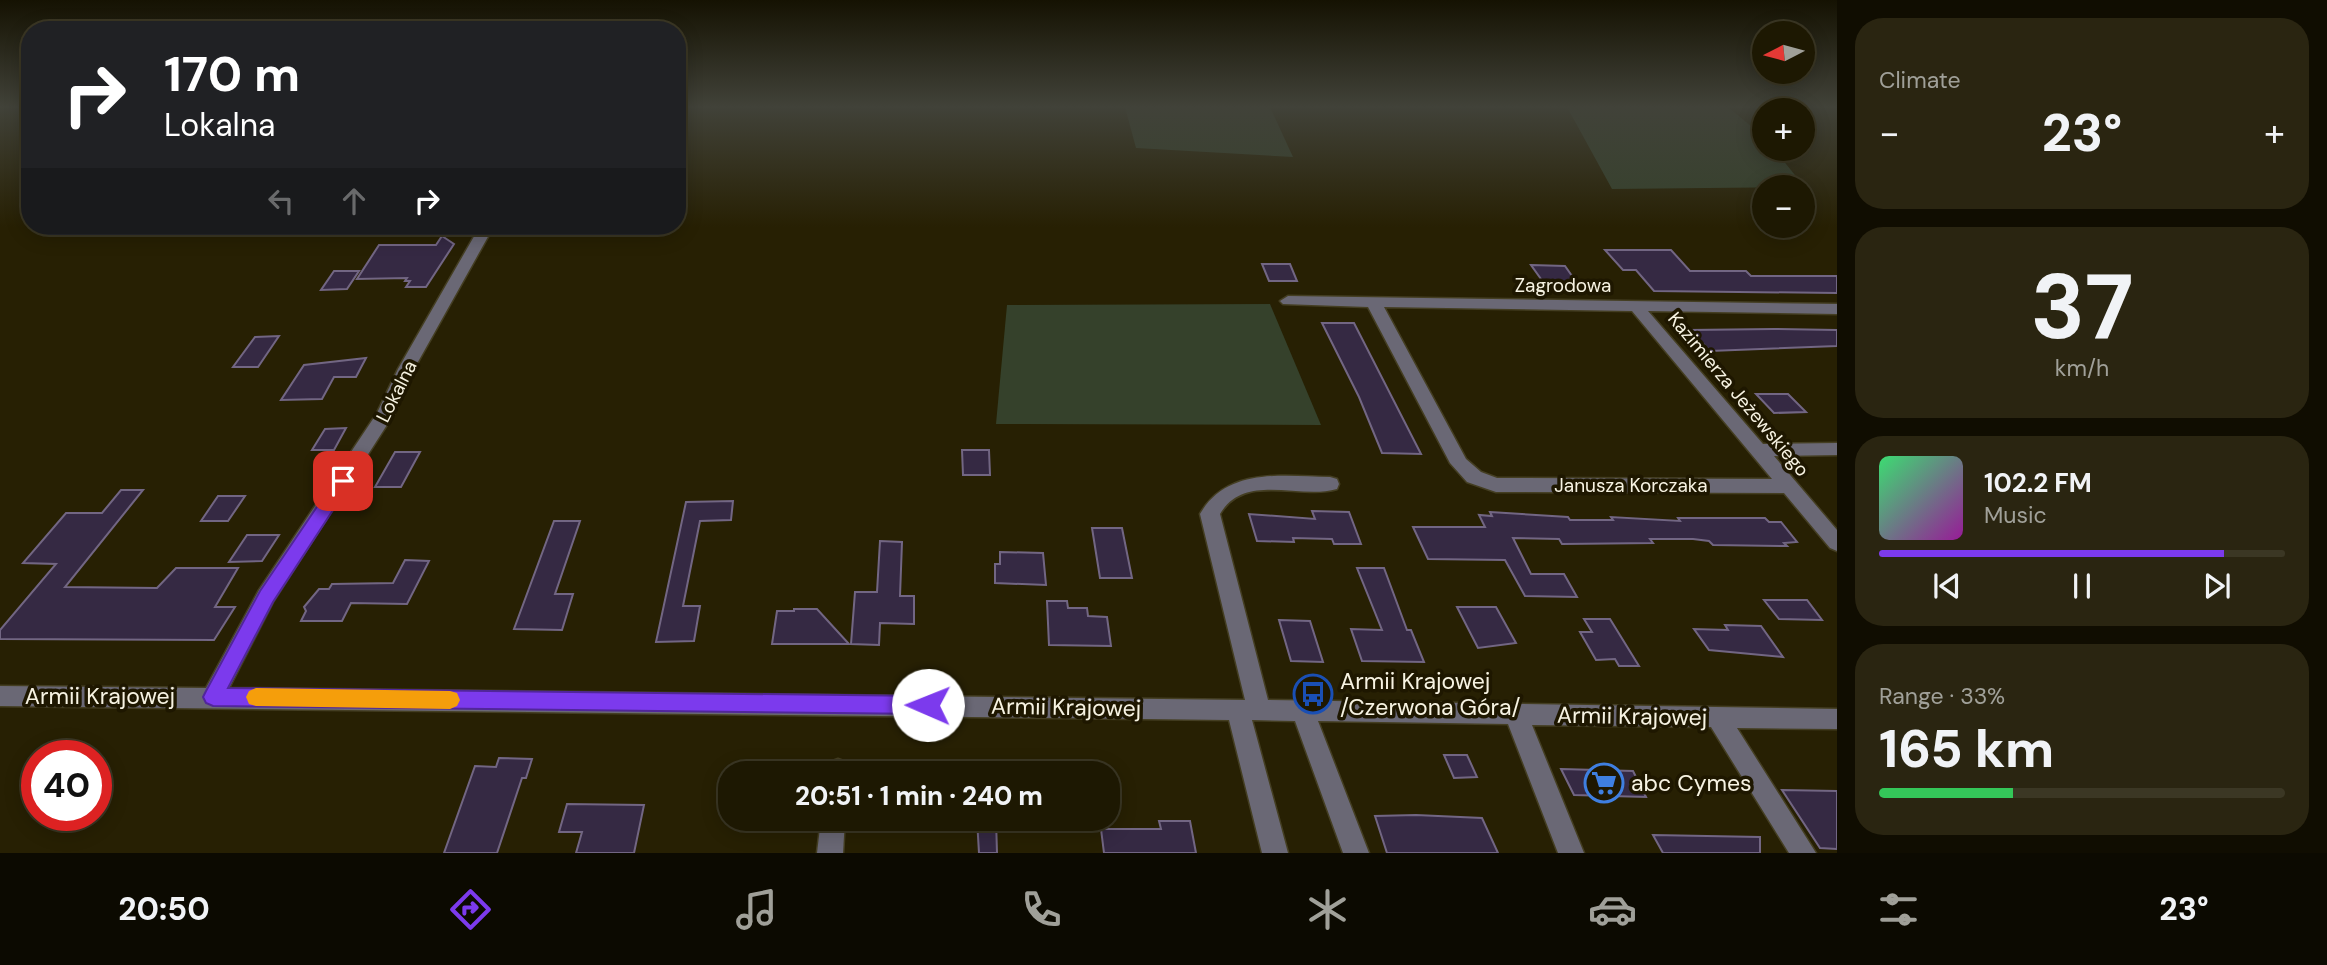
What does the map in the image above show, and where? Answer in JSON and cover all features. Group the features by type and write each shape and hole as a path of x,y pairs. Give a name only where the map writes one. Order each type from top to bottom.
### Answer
{"street":[{"name":"Lokalna","path":"213,697 266,596 372,437 406,369 482,235"},
{"name":"Zagrodowa","path":"1288,301 1837,309"},
{"name":"Janusza Korczaka","path":"1374,303 1459,463 1474,477 1496,485 1789,486"},
{"name":"Kazimierza Jeżewskiego","path":"1635,305 1837,543"},
{"path":"1760,450 1837,449"},
{"path":"1275,853 1210,514 1214,504 1226,494 1247,488 1269,484 1330,484"},
{"name":"Armii Krajowej","path":"0,695 1837,719"},
{"path":"1303,711 1356,853"},
{"path":"1516,714 1571,853"},
{"path":"1718,718 1803,853"},
{"path":"830,853 832,831"}],"green space":[{"path":"1288,147 1293,157 1136,148"},
{"path":"1589,147 1752,147 1752,161 1784,161 1795,175 1752,175 1752,188 1612,189"},
{"path":"1270,304 1321,425 996,424 1007,305"}],"building":[{"path":"442,236 454,244 426,287 406,287 410,281 405,281 407,278 357,279 379,245 436,245"},
{"path":"1605,250 1671,250 1690,271 1746,271 1751,276 1837,276 1837,293 1654,291 1636,270 1623,270"},
{"path":"1262,264 1290,264 1297,281 1269,281"},
{"path":"1531,265 1565,266 1579,286 1546,286"},
{"path":"334,271 359,271 347,289 321,290"},
{"path":"1322,323 1354,323 1421,454 1382,453 1359,397"},
{"path":"1690,330 1837,330 1837,346 1710,351"},
{"path":"279,336 258,367 233,367 255,337"},
{"path":"366,358 356,377 334,377 322,399 281,400 304,365"},
{"path":"1756,394 1788,394 1806,412 1774,413"},
{"path":"346,428 334,450 312,450 325,429"},
{"path":"962,450 989,450 990,475 963,475"},
{"path":"395,452 420,452 401,487 375,487"},
{"path":"121,490 143,490 65,587 157,588 176,568 238,568 215,607 235,607 214,640 0,639 0,630 56,564 23,563 66,513 102,513"},
{"path":"218,496 245,496 228,521 201,521"},
{"path":"733,501 731,520 700,521 683,606 700,606 694,641 656,642 686,502"},
{"path":"1312,511 1349,512 1361,544 1334,544 1332,539 1257,541 1249,514 1315,519"},
{"path":"1490,512 1568,517 1570,520 1613,520 1611,517 1680,521 1678,518 1765,518 1769,522 1781,522 1797,542 1784,543 1787,546 1713,545 1709,541 1693,539 1650,539 1653,543 1562,544 1559,539 1513,538 1531,574 1564,574 1577,597 1525,596 1505,560 1428,559 1413,527 1485,527 1479,515 1492,516"},
{"path":"554,521 580,521 555,594 573,594 562,630 514,629"},
{"path":"1092,528 1122,528 1132,578 1100,578"},
{"path":"247,535 279,535 262,561 229,562"},
{"path":"880,541 902,542 900,596 914,596 914,624 880,623 879,645 851,644 855,592 877,592"},
{"path":"1000,552 1043,553 1046,585 995,583 995,564 1000,564"},
{"path":"405,560 429,561 407,604 351,603 342,621 301,621 306,611 304,607 319,589 329,589 332,584 393,583"},
{"path":"1357,568 1384,568 1407,630 1411,630 1424,662 1362,661 1351,629 1382,630"},
{"path":"1764,600 1807,600 1822,620 1779,619"},
{"path":"1047,601 1067,601 1068,608 1087,608 1088,616 1107,617 1111,646 1049,645"},
{"path":"1457,607 1496,607 1516,643 1478,648"},
{"path":"817,609 849,644 772,644 777,611"},
{"path":"1584,619 1610,619 1639,666 1619,666 1615,659 1596,660 1580,632 1592,632"},
{"path":"1279,620 1310,621 1323,662 1291,661"},
{"path":"1725,625 1761,626 1783,657 1709,650 1694,629 1728,630"},
{"path":"1444,755 1467,755 1477,777 1454,778"},
{"path":"499,758 532,759 526,778 522,778 497,853 444,853 475,766 496,767"},
{"name":"abc Cymes","path":"1561,769 1633,771 1646,797 1574,795"},
{"path":"1782,790 1837,791 1837,849 1820,848"},
{"path":"567,804 644,805 634,853 576,853 582,832 559,832"},
{"path":"1375,816 1482,818 1498,853 1387,853"},
{"path":"1159,821 1190,821 1196,853 1104,853 1101,831 1161,829"},
{"path":"978,831 996,831 997,853 979,853"},
{"path":"1653,835 1760,837 1760,853 1663,853"}],"slow traffic":[{"path":"256,697 450,700"}],"place":[{"name":"Armii Krajowej /Czerwona Góra/","path":"1313,694"},
{"name":"abc Cymes","path":"1604,783"}],"route":[{"path":"343,481 266,596 213,697 928,705"}]}
